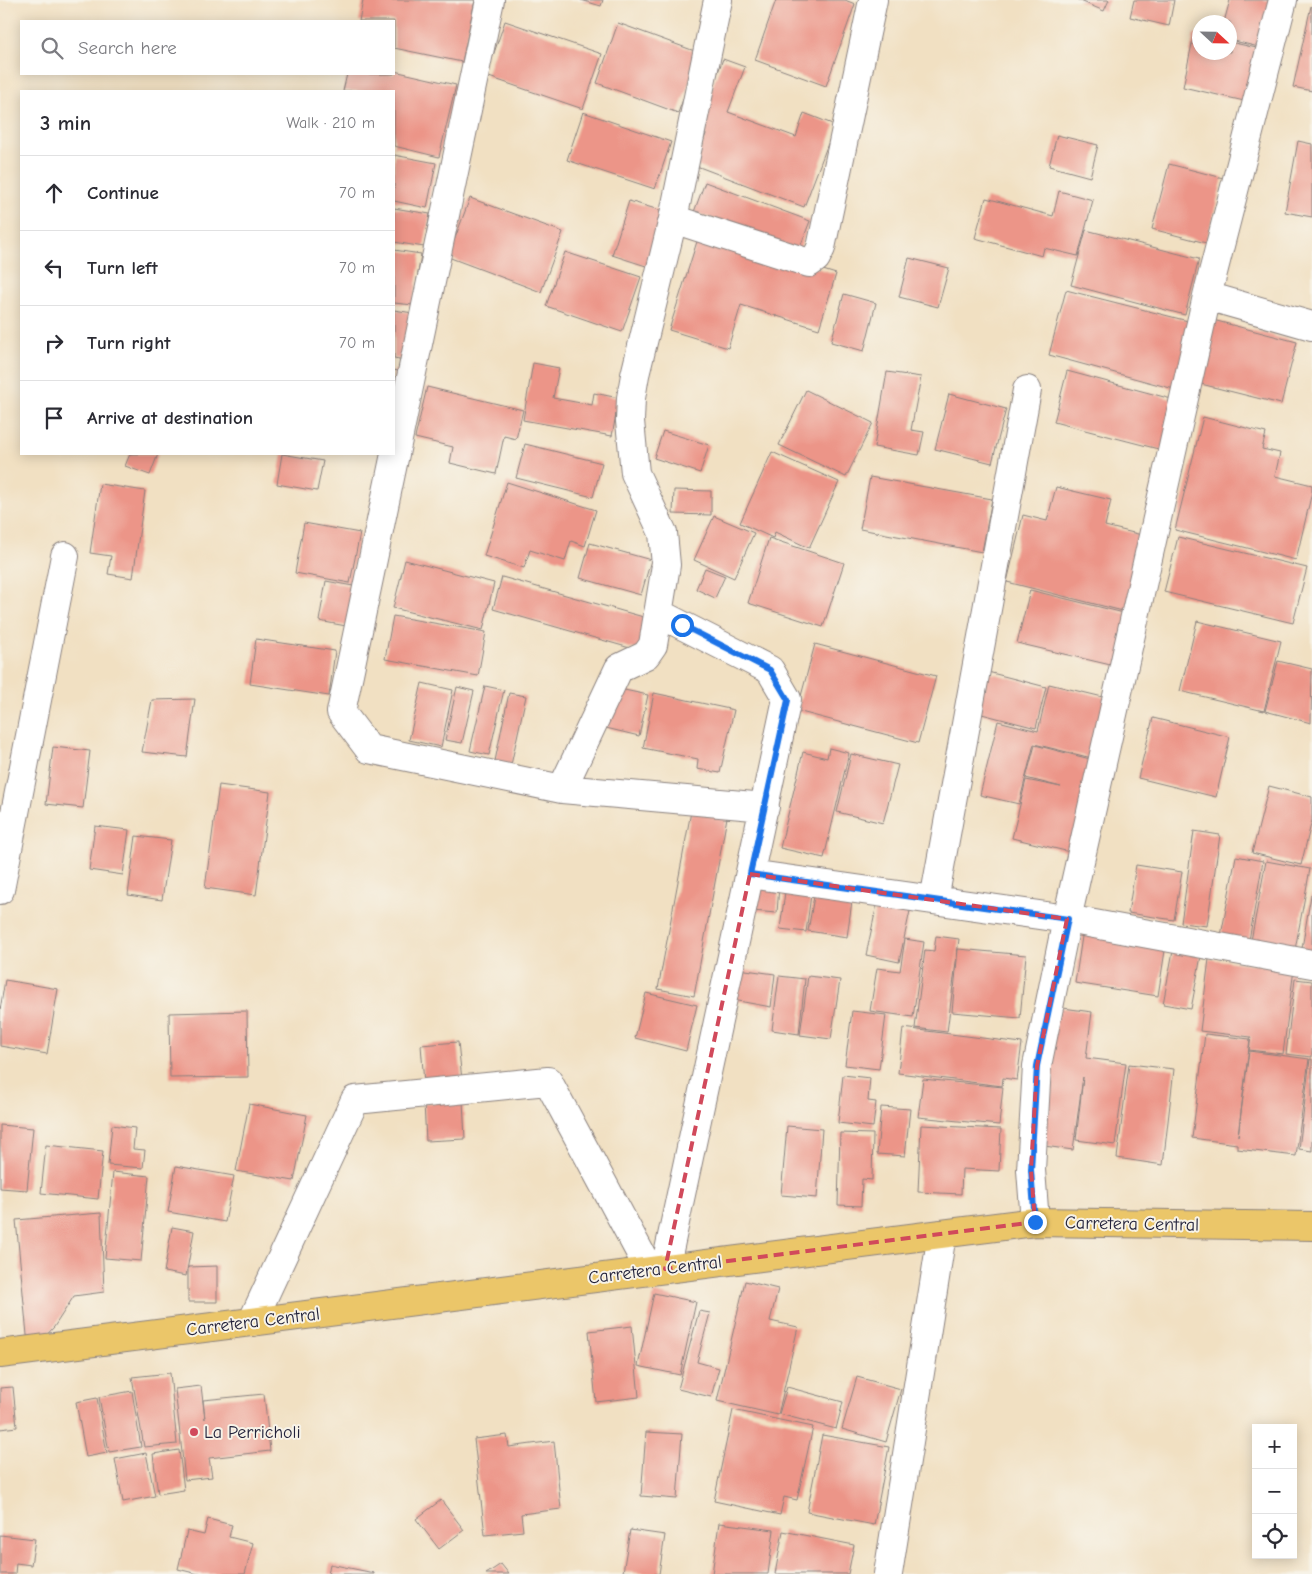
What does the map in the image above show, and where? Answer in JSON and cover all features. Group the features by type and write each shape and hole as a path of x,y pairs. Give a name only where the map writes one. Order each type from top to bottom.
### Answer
{"highway":[{"name":"Carretera Central","path":"0,1354 1035,1222 1312,1226"}],"street":[{"path":"395,454 490,0"},
{"path":"562,789 619,668 646,655 653,645 666,565 663,533 636,472 630,421 631,398 634,376 673,219 718,0"},
{"path":"673,219 809,263 816,258 821,248 873,0"},
{"path":"1035,1222 1031,1170 1037,1066 1207,296 1283,0"},
{"path":"1207,296 1312,326"},
{"path":"934,900 1027,390"},
{"path":"395,455 341,712 369,749 562,789 764,807"},
{"path":"0,890 65,556"},
{"path":"658,613 770,670 788,700 750,874 658,1270"},
{"path":"750,874 1068,919 1312,964"},
{"path":"252,1322 356,1100 548,1081 658,1270"},
{"path":"888,1574 942,1234"}],"highlighted area":[{"path":"750,874 1067,919 1037,1066 1031,1170 1035,1222 665,1269"}],"building":[{"path":"363,0 475,0 462,62 395,48 395,20 359,20"},
{"path":"581,0 603,0 601,6"},
{"path":"776,0 845,0 855,4 826,86 755,60"},
{"path":"1078,0 1109,0 1104,11"},
{"path":"1134,0 1174,0 1169,26 1130,17"},
{"path":"1230,0 1274,0 1263,48 1237,42 1237,15 1226,15"},
{"path":"1312,6 1312,91 1293,87"},
{"path":"505,21 602,54 583,109 486,76"},
{"path":"618,23 700,53 678,113 597,83"},
{"path":"1192,44 1192,60 1237,60 1237,44 1265,50 1253,103 1183,87"},
{"path":"723,59 745,67 728,112 796,137 804,113 835,125 804,207 694,165 706,134 696,130"},
{"path":"395,71 456,85 439,157 395,146 395,90 343,90 347,75 395,75"},
{"path":"583,112 671,142 655,189 567,160"},
{"path":"1057,135 1098,145 1090,177 1049,166"},
{"path":"1298,141 1312,144 1312,217 1285,212"},
{"path":"395,155 436,163 427,208 395,201"},
{"path":"1169,164 1223,178 1206,243 1152,229"},
{"path":"705,182 810,221 799,250 694,212"},
{"path":"1059,191 1093,200 1078,256 1044,248 1042,256 975,238 986,198 1053,216"},
{"path":"470,198 563,232 541,292 448,257"},
{"path":"629,201 666,212 649,267 612,255"},
{"path":"395,208 430,214 424,247 395,242"},
{"path":"1086,230 1199,259 1185,315 1071,285"},
{"path":"700,232 836,274 819,329 741,305 728,348 669,330"},
{"path":"395,250 421,254 413,305 395,303"},
{"path":"565,252 641,277 622,332 546,306"},
{"path":"909,258 949,268 938,307 899,297"},
{"path":"1066,290 1192,322 1174,389 1049,355"},
{"path":"844,294 876,303 864,351 831,342"},
{"path":"395,310 413,313 404,360 395,358"},
{"path":"1213,320 1297,342 1281,404 1197,383"},
{"path":"533,363 559,368 553,398 592,405 594,393 619,398 612,436 523,420"},
{"path":"395,370 398,371 395,391"},
{"path":"1067,371 1179,401 1166,451 1054,422"},
{"path":"887,372 921,377 911,430 924,432 919,455 874,447"},
{"path":"427,387 523,410 516,439 504,436 496,474 450,463 453,447 415,438"},
{"path":"806,390 873,423 846,477 779,445"},
{"path":"949,394 1006,409 992,463 935,449"},
{"path":"1203,417 1266,433 1262,449 1280,453 1275,476 1312,485 1296,560 1175,530"},
{"path":"663,431 709,445 700,473 654,458"},
{"path":"525,444 602,463 593,497 516,478"},
{"path":"772,452 839,482 809,548 775,532 773,538 740,523"},
{"path":"130,455 158,455 150,475 125,466"},
{"path":"282,455 323,461 317,491 277,484"},
{"path":"870,477 992,499 982,552 860,529"},
{"path":"507,482 596,510 585,546 571,541 565,561 530,550 524,568 484,556"},
{"path":"100,484 145,491 133,578 108,574 111,556 90,553"},
{"path":"1056,487 1111,500 1105,526 1146,536 1127,612 1007,582 1023,515 1047,521"},
{"path":"674,490 711,491 711,515 673,514"},
{"path":"714,516 754,533 734,578 694,560"},
{"path":"304,523 360,533 350,583 295,573"},
{"path":"1178,537 1307,568 1293,623 1164,592"},
{"path":"769,538 844,563 823,627 748,603"},
{"path":"590,543 651,560 641,595 580,578"},
{"path":"405,560 494,583 483,630 393,608"},
{"path":"705,568 725,576 715,598 696,589"},
{"path":"355,577 365,579 357,628 319,621 326,581 353,586"},
{"path":"502,577 654,620 644,652 493,609"},
{"path":"1030,590 1132,615 1119,667 1017,643"},
{"path":"393,616 486,632 478,676 385,659"},
{"path":"1197,621 1281,641 1264,711 1180,691"},
{"path":"256,639 335,651 329,696 250,684"},
{"path":"815,644 936,676 918,743 797,711"},
{"path":"1278,661 1312,669 1311,723 1265,711"},
{"path":"984,671 1046,687 1036,728 974,712"},
{"path":"422,683 453,690 441,747 409,740"},
{"path":"1049,684 1111,699 1096,759 1034,744 1019,804 980,795 998,721 1038,731"},
{"path":"485,686 504,690 489,755 470,751"},
{"path":"457,687 474,691 462,743 445,740"},
{"path":"615,688 648,695 639,736 606,728"},
{"path":"509,693 526,696 511,765 495,761"},
{"path":"654,693 734,710 720,773 697,769 698,759 643,748"},
{"path":"195,699 187,757 142,752 152,700"},
{"path":"1153,718 1230,737 1216,797 1138,778"},
{"path":"1035,745 1098,761 1078,854 1012,838 1026,780 1061,787 1026,778"},
{"path":"53,747 90,751 83,808 46,804"},
{"path":"829,748 849,753 824,858 780,848 803,752 827,758"},
{"path":"851,754 898,765 883,823 837,812"},
{"path":"219,785 270,792 256,895 205,888"},
{"path":"1269,786 1312,797 1312,820 1301,865 1252,853"},
{"path":"692,806 728,812 694,996 658,989"},
{"path":"95,826 129,830 123,875 89,870"},
{"path":"1194,831 1220,835 1207,926 1181,923"},
{"path":"136,836 171,840 162,900 128,895"},
{"path":"1236,856 1263,861 1248,946 1220,941"},
{"path":"1266,861 1310,869 1294,955 1250,946"},
{"path":"1136,865 1182,872 1174,920 1128,913"},
{"path":"755,884 779,886 777,913 752,911"},
{"path":"785,892 811,895 806,932 780,929"},
{"path":"1312,895 1312,956 1301,954"},
{"path":"814,896 852,901 847,937 808,931"},
{"path":"877,904 910,911 899,962 866,955"},
{"path":"1083,930 1166,944 1158,996 1075,983"},
{"path":"936,936 959,939 947,1032 915,1028 925,950 934,951"},
{"path":"905,939 924,942 913,1017 870,1011 877,968 900,971"},
{"path":"958,949 1026,955 1020,1018 952,1012"},
{"path":"1173,951 1201,956 1191,1009 1163,1004"},
{"path":"1209,959 1294,969 1283,1054 1249,1050 1251,1037 1200,1031"},
{"path":"738,969 775,974 771,1007 733,1000"},
{"path":"779,976 805,979 799,1034 772,1030"},
{"path":"808,976 840,980 831,1039 800,1035"},
{"path":"1295,979 1312,981 1312,1057 1286,1054"},
{"path":"5,980 58,989 47,1054 0,1046 0,1010"},
{"path":"646,993 697,1005 686,1051 635,1038"},
{"path":"1056,1007 1092,1012 1086,1058 1126,1063 1115,1145 1076,1140 1083,1077 1073,1150 1037,1145"},
{"path":"247,1011 248,1077 170,1078 169,1013"},
{"path":"852,1011 886,1015 879,1069 845,1065"},
{"path":"903,1028 1022,1043 1017,1080 1003,1078 1002,1086 898,1073"},
{"path":"1205,1034 1250,1039 1238,1136 1249,1051 1309,1059 1296,1156 1237,1149 1237,1144 1192,1138"},
{"path":"458,1042 462,1080 424,1083 421,1045"},
{"path":"1310,1059 1312,1059 1312,1151 1299,1149"},
{"path":"1129,1064 1174,1069 1163,1165 1117,1158"},
{"path":"843,1075 870,1078 868,1101 876,1102 873,1127 838,1123"},
{"path":"923,1079 1003,1087 999,1125 918,1117"},
{"path":"463,1101 465,1139 426,1141 424,1103"},
{"path":"249,1104 307,1115 294,1181 236,1171"},
{"path":"881,1107 910,1109 905,1156 877,1154"},
{"path":"0,1125 33,1128 27,1190 0,1188"},
{"path":"112,1125 135,1128 133,1149 145,1150 143,1168 108,1165"},
{"path":"921,1125 1001,1129 999,1171 962,1169 961,1194 918,1192"},
{"path":"787,1126 822,1129 817,1198 781,1195"},
{"path":"840,1133 873,1134 872,1180 862,1179 861,1206 838,1205"},
{"path":"46,1145 103,1151 98,1199 41,1193"},
{"path":"176,1166 234,1176 225,1222 168,1212"},
{"path":"113,1172 149,1176 141,1261 105,1258"},
{"path":"101,1213 104,1292 74,1296 54,1327 40,1342 32,1344 27,1335 16,1220"},
{"path":"172,1227 194,1231 186,1276 164,1272"},
{"path":"217,1266 217,1302 188,1302 188,1267"},
{"path":"745,1281 778,1289 770,1321 798,1327 778,1415 717,1401"},
{"path":"654,1293 696,1302 680,1375 638,1366"},
{"path":"699,1311 710,1313 697,1362 719,1368 711,1397 678,1389"},
{"path":"632,1326 639,1397 596,1402 589,1331"},
{"path":"170,1373 177,1444 144,1447 132,1377"},
{"path":"857,1377 901,1389 886,1442 842,1429"},
{"path":"201,1386 205,1419 203,1400 264,1394 270,1451 209,1458 212,1477 185,1480 175,1389"},
{"path":"13,1387 17,1427 0,1429 0,1388"},
{"path":"787,1387 843,1402 836,1429 779,1414"},
{"path":"132,1391 141,1447 109,1452 99,1397"},
{"path":"97,1398 107,1453 86,1457 76,1402"},
{"path":"733,1410 813,1427 797,1500 784,1497 780,1515 714,1501"},
{"path":"646,1432 682,1434 677,1499 641,1496"},
{"path":"507,1435 509,1447 554,1441 561,1509 521,1514 523,1531 485,1535 474,1439"},
{"path":"822,1435 889,1447 874,1525 807,1512"},
{"path":"179,1450 184,1490 158,1494 153,1454"},
{"path":"146,1453 155,1496 123,1502 115,1459"},
{"path":"441,1500 464,1530 439,1549 416,1519"},
{"path":"208,1519 232,1525 229,1537 253,1543 245,1574 198,1574 178,1569 187,1531 204,1535"},
{"path":"719,1523 774,1530 768,1574 712,1574"},
{"path":"630,1530 665,1535 659,1574 623,1572"},
{"path":"783,1531 854,1545 848,1574 775,1574"},
{"path":"0,1535 35,1539 31,1565 16,1563 15,1574 0,1574"},
{"path":"330,1564 374,1573 374,1574 328,1574"},
{"path":"501,1564 509,1574 486,1574"}],"place":[{"name":"La Perricholi","path":"194,1432"}],"route":[{"path":"682,625 770,670 788,700 750,874 1068,919 1037,1066 1031,1170 1035,1222"}]}
